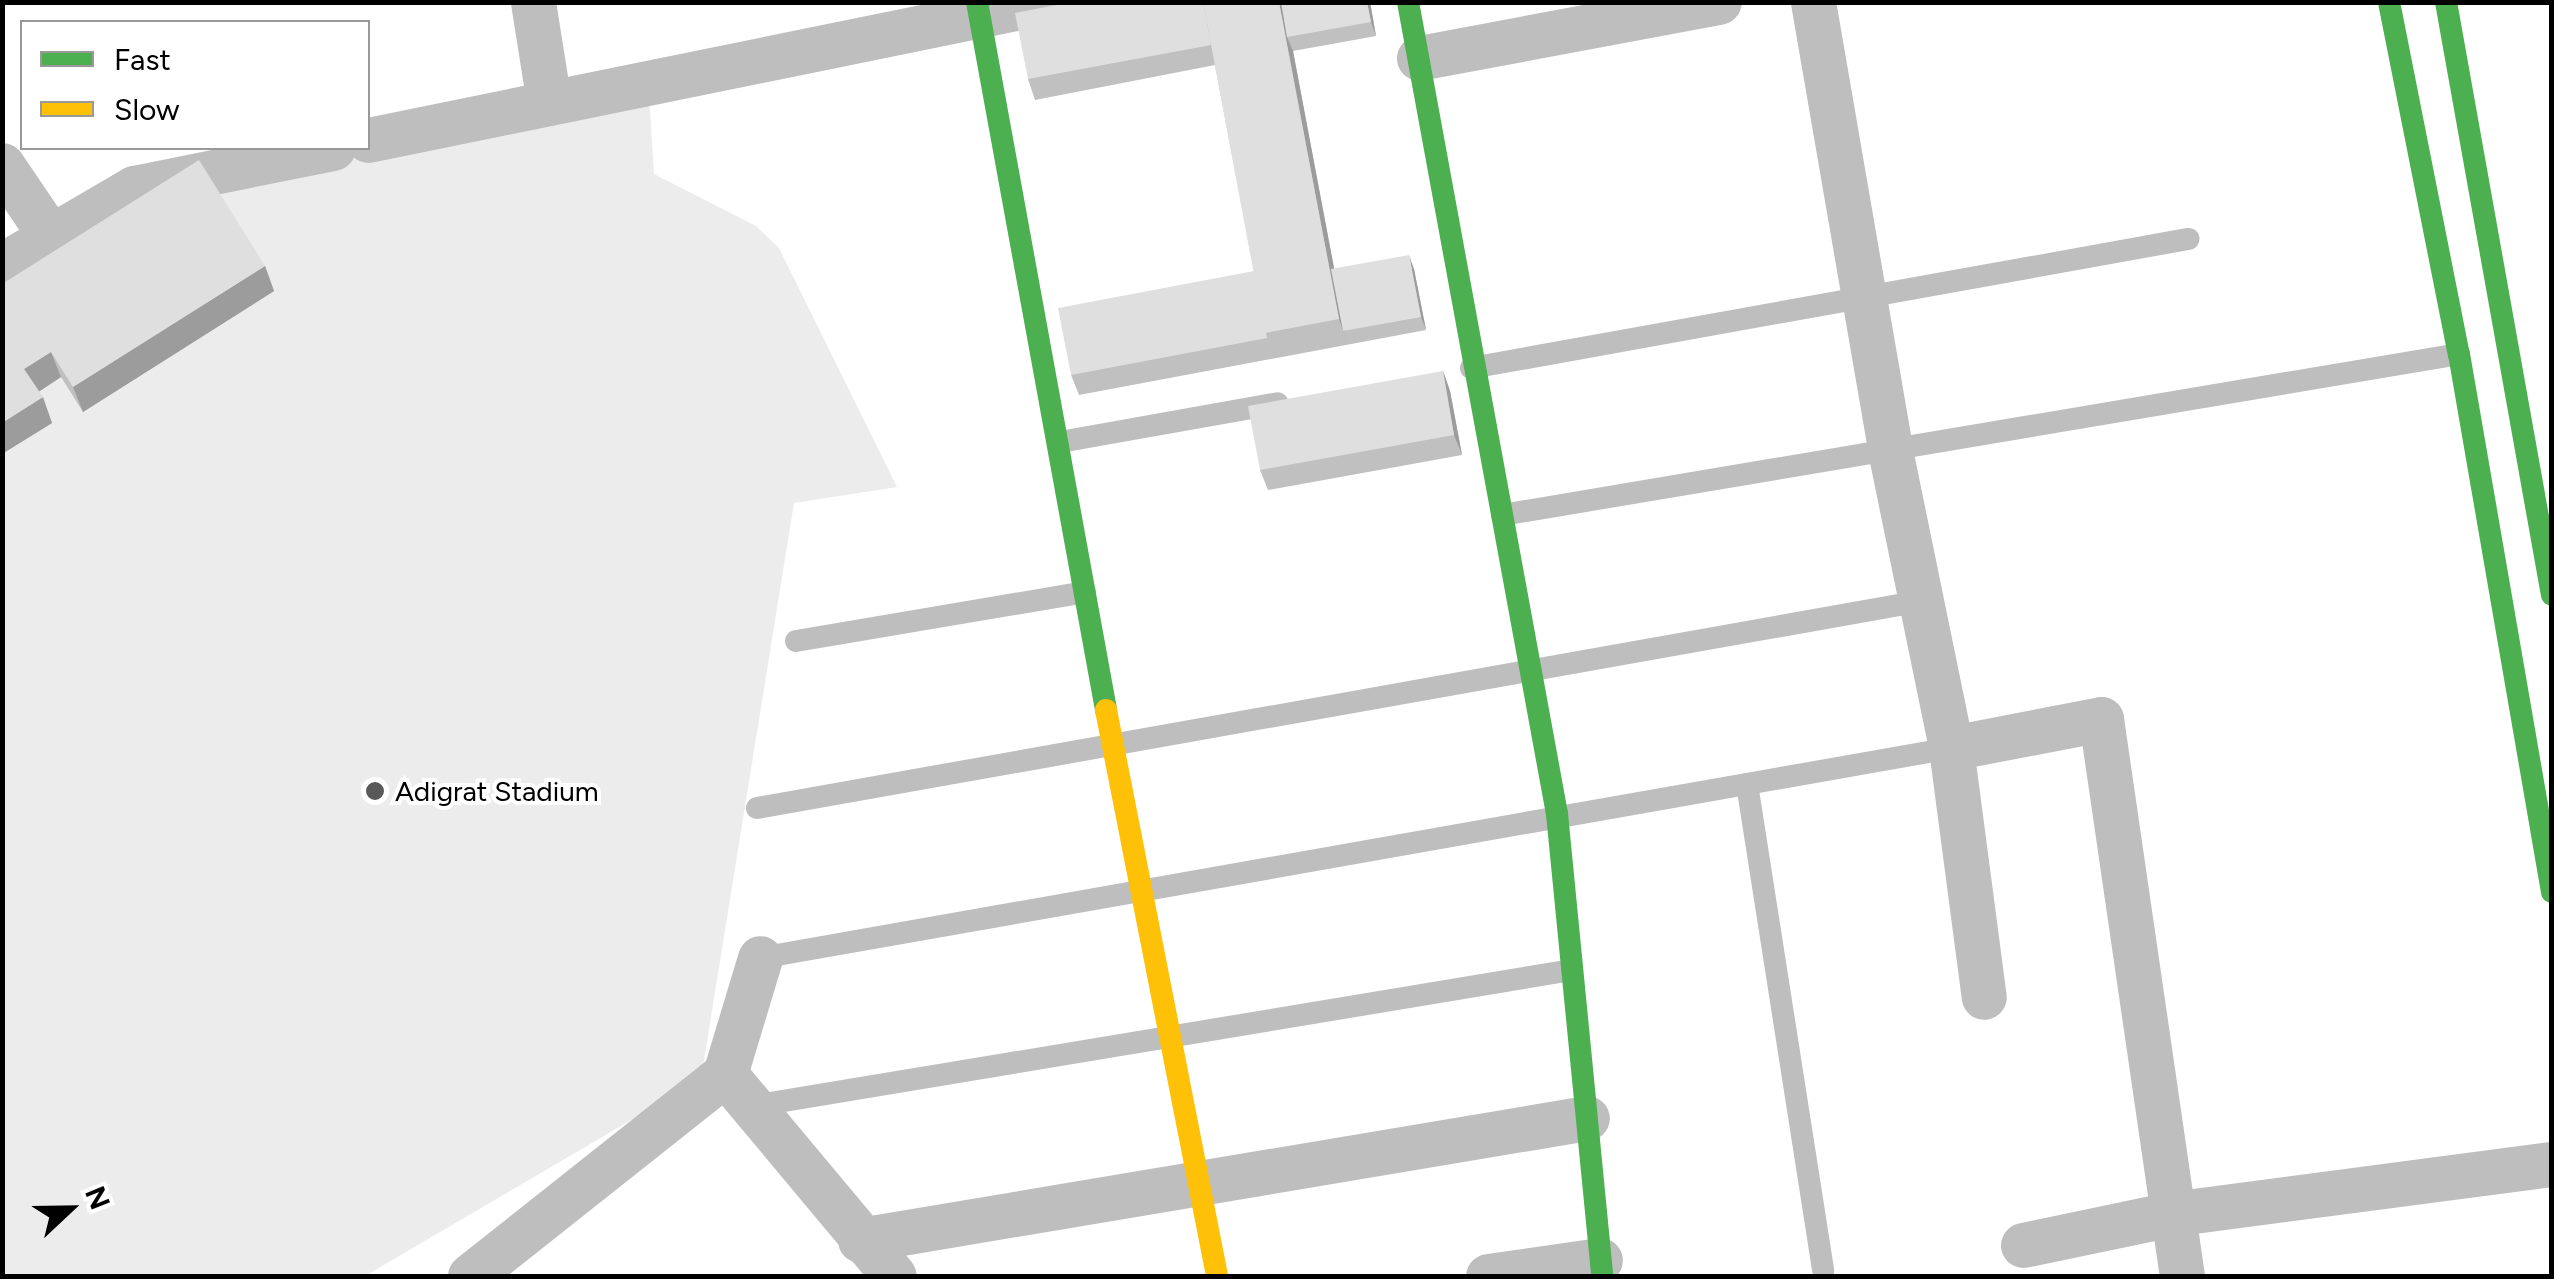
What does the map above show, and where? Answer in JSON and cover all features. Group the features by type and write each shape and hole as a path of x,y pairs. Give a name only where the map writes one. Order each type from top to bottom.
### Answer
{"street":[{"path":"532,2 549,103"},
{"path":"370,140 978,9 1045,2"},
{"path":"1408,2 1557,814 1601,1268 1488,1276"},
{"path":"1418,58 1718,2"},
{"path":"1813,2 1890,450 1950,748 1984,997"},
{"path":"2389,2 2459,354 2552,892"},
{"path":"2446,2 2552,595"},
{"path":"978,9 1116,744 1139,891 1217,1276"},
{"path":"2,265 134,188 323,150"},
{"path":"2,165 51,237"},
{"path":"1950,748 2101,720 2182,1276"},
{"path":"470,1276 739,1090 760,958"},
{"path":"739,1090 860,1240 894,1276"},
{"path":"860,1240 1198,1179 1586,1118"},
{"path":"2023,1246 2172,1214 2552,1164"}],"lane":[{"path":"1437,374 2188,239"},
{"path":"1502,515 2459,354"},
{"path":"1060,442 1305,398"},
{"path":"796,641 1088,592"},
{"path":"757,808 1921,601"},
{"path":"760,958 1557,814 1950,748"},
{"path":"1747,784 1823,1271"},
{"path":"739,1090 1171,1037 1572,970"}],"shaded area":[{"name":"Adigrat Stadium","path":"649,94 654,174 756,226 779,248 897,487 794,503 701,1079 365,1276 3,1276 3,315 209,186"}],"building":[{"path":"1072,2 1203,2 1211,45 1028,79 1015,13"},
{"path":"1203,2 1279,2 1339,319 1265,333"},
{"path":"1281,2 1367,2 1371,22 1287,37"},
{"path":"199,160 265,266 73,387 51,352 24,369 43,397 2,423 2,284"},
{"path":"1409,255 1421,317 1343,331 1331,269"},
{"path":"1254,271 1267,338 1071,375 1058,308"},
{"path":"1443,371 1454,435 1260,470 1248,406"}],"traffic: fast":[{"path":"977,2 1106,710"},
{"path":"1408,2 1557,814 1602,1276"},
{"path":"2389,2 2459,354 2552,892"},
{"path":"2446,2 2552,595"}],"traffic: slow":[{"path":"1106,710 1217,1276"}],"place":[{"name":"Adigrat Stadium","path":"375,791"}]}
